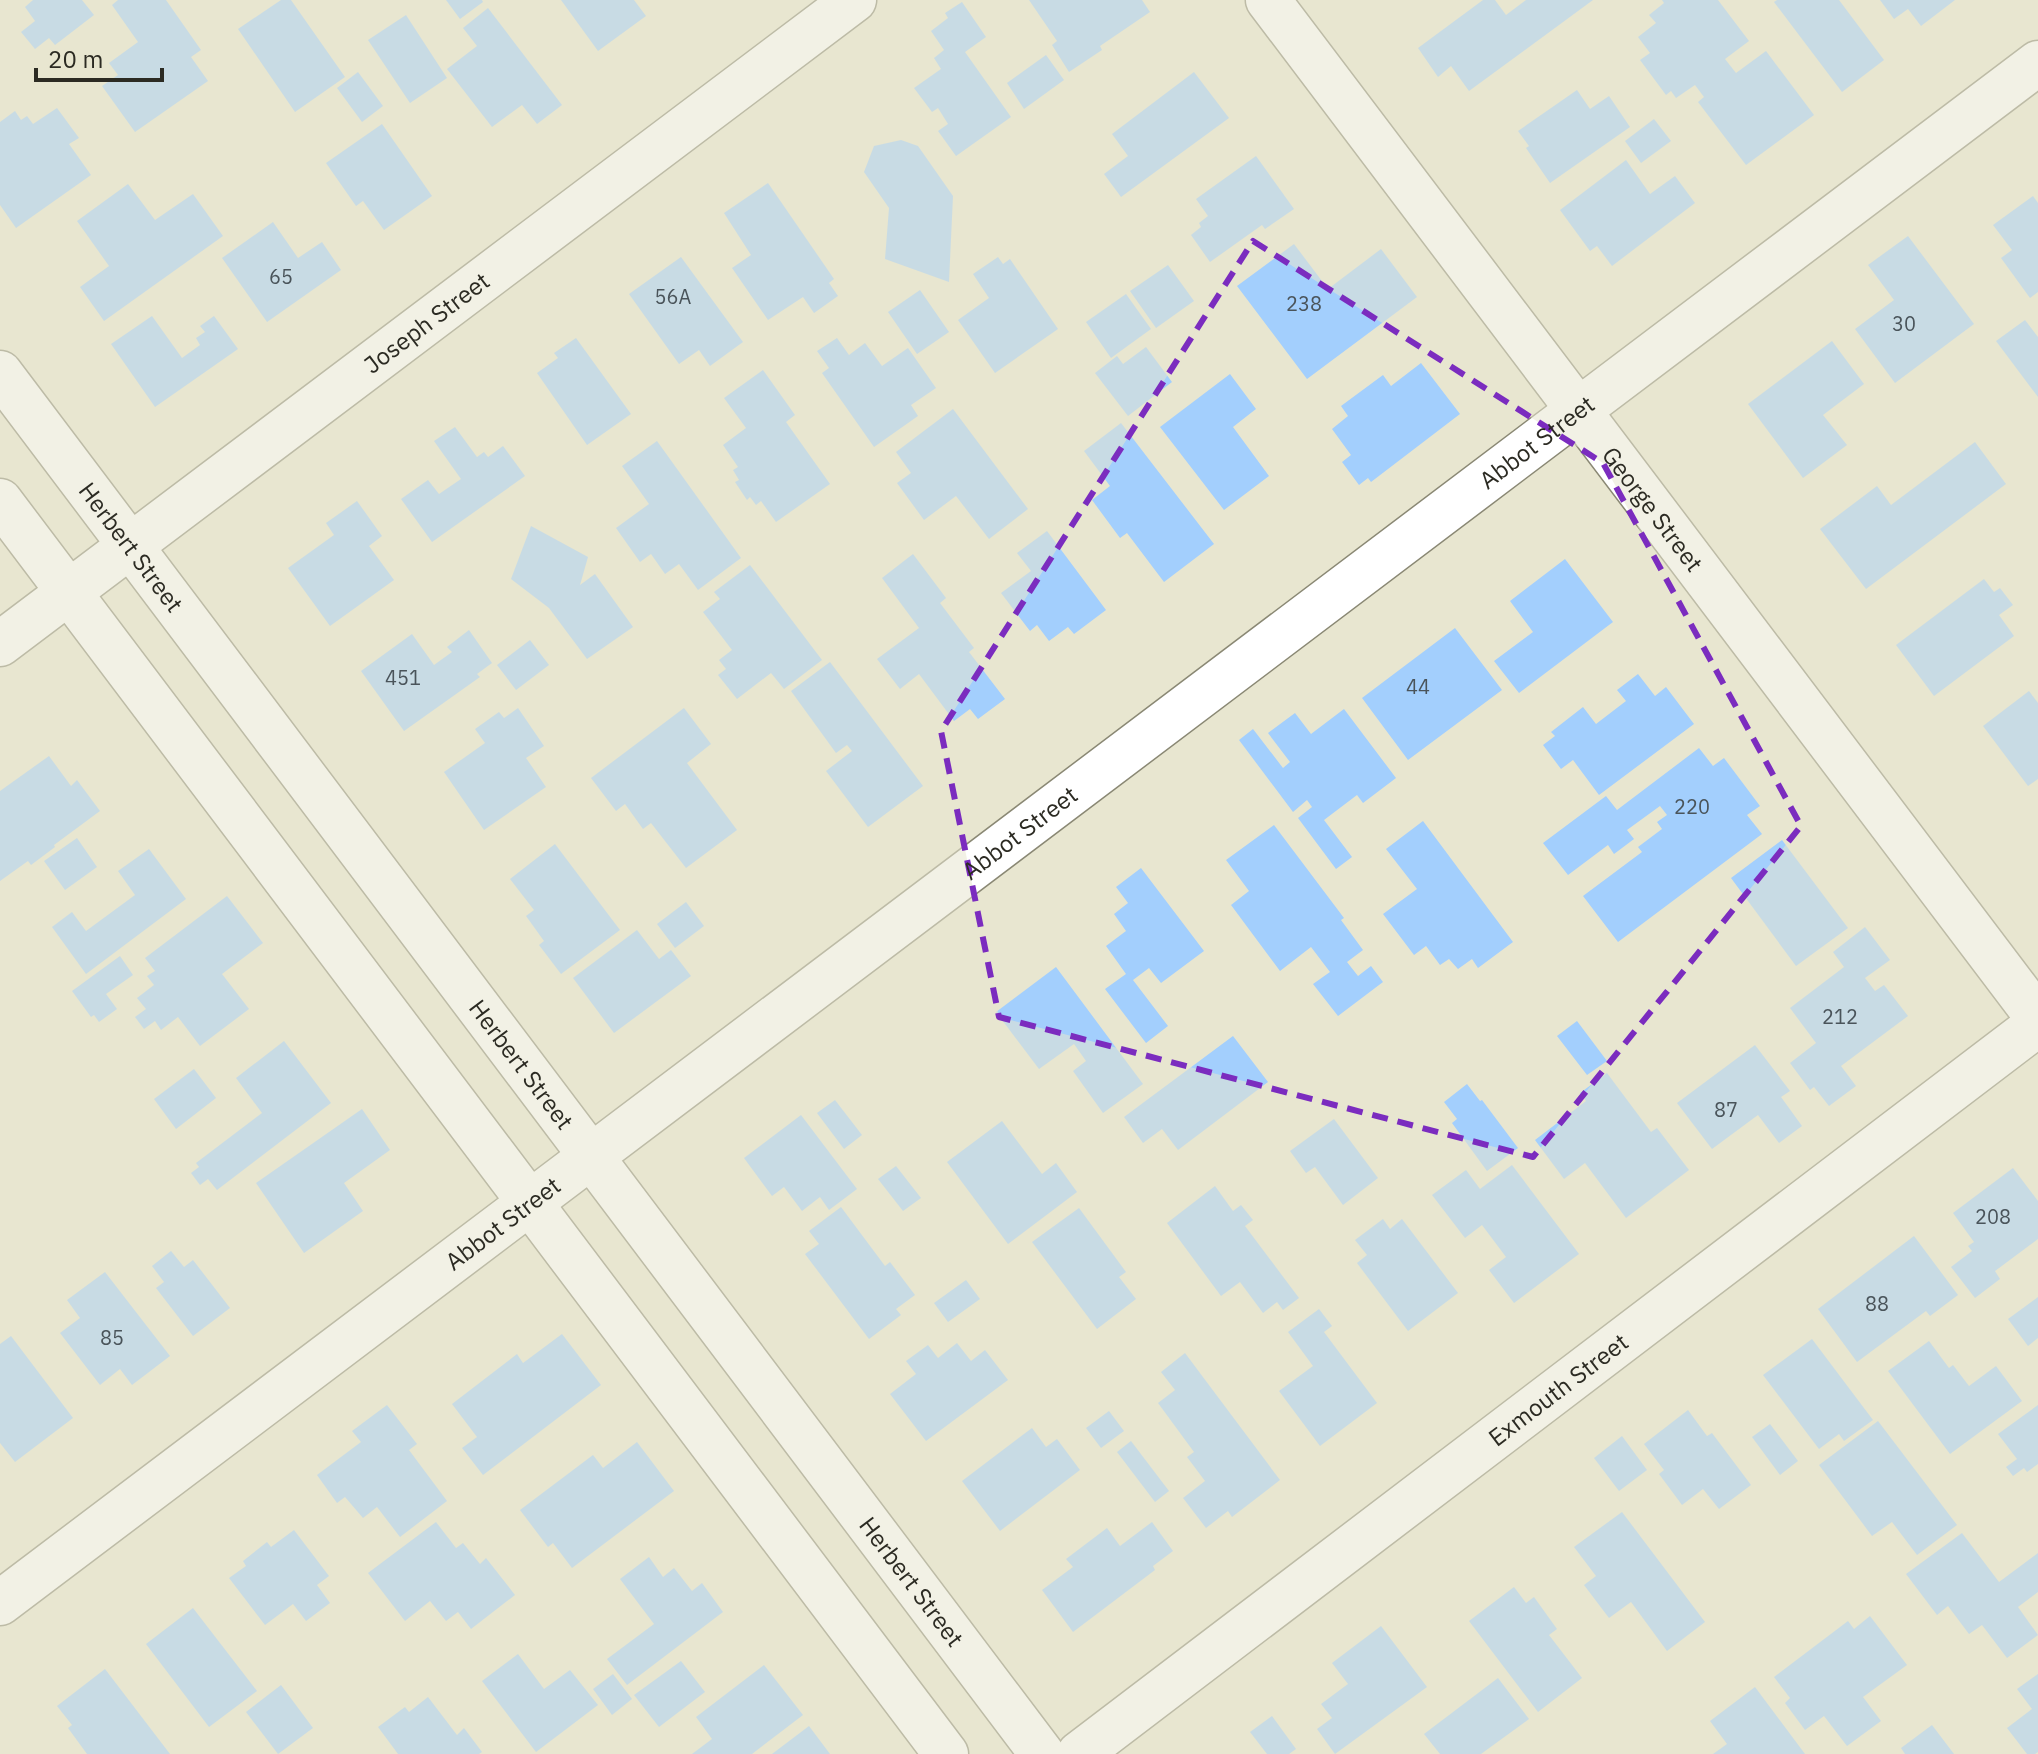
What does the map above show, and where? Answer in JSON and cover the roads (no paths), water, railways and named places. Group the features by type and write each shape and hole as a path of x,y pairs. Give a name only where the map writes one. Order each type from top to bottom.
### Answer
{"street":[{"name":"Joseph Street","path":"0,644 854,0"},
{"name":"George Street","path":"1268,0 2038,1018"},
{"name":"Abbot Street","path":"0,1603 2038,63"},
{"name":"Herbert Street","path":"0,373 1042,1754"},
{"path":"0,501 946,1754"},
{"name":"Exmouth Street","path":"1079,1754 2038,1024"}]}
